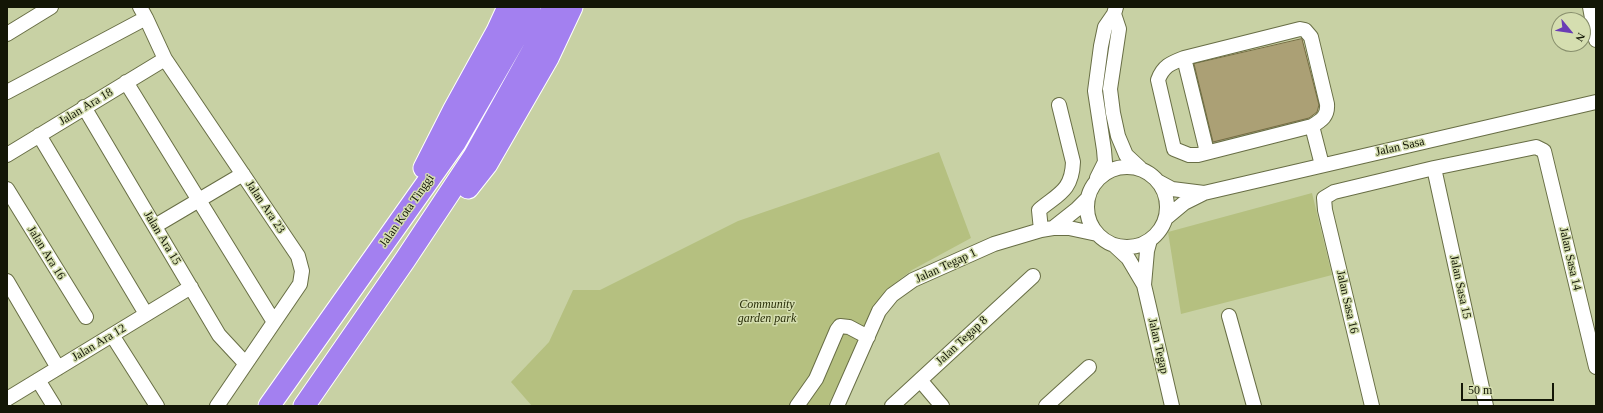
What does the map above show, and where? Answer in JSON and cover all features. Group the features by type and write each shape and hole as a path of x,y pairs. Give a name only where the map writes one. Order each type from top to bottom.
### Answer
{"highway":[{"path":"388,240 454,109 497,31 508,7"},
{"name":"Jalan Kota Tinggi","path":"269,406 388,240 455,143 515,39 530,7"},
{"name":"Jalan Kota Tinggi","path":"304,406 405,260 474,156 534,48 552,7"},
{"path":"405,260 446,215 487,164 548,58 572,7"}],"street":[{"path":"7,34 51,7"},
{"path":"1590,7 1596,40"},
{"path":"1115,10 1119,29 1110,89 1118,136 1126,155 1140,168 1150,173 1159,182 1165,193 1167,205 1166,218 1160,230 1150,240 1142,244 1124,247 1105,241 1096,234 1090,223 1087,211 1087,199 1090,189 1104,162 1104,150 1095,91 1105,27 1115,10"},
{"path":"7,92 143,12"},
{"name":"Jalan Ara 23","path":"143,12 165,59 298,256 302,271 300,284 217,406"},
{"path":"1300,29 1305,30 1311,36 1328,110 1326,116 1322,120 1312,126 1198,155 1189,155 1174,148 1158,80 1164,67 1172,62 1300,29"},
{"path":"1184,58 1207,152"},
{"name":"Jalan Ara 18","path":"7,155 165,59"},
{"path":"126,82 274,322"},
{"name":"Jalan Sasa","path":"1166,218 1184,203 1204,193 1596,102"},
{"path":"1047,229 1039,210 1060,194 1069,182 1073,162 1059,105"},
{"name":"Jalan Ara 15","path":"84,107 219,335 245,363"},
{"path":"1312,126 1322,165"},
{"path":"40,135 146,314"},
{"name":"Jalan Sasa 14","path":"1434,168 1536,147 1544,150 1596,367"},
{"path":"1096,180 1108,170 1124,166 1140,168"},
{"name":"Jalan Sasa 16","path":"1372,406 1325,210 1324,198 1334,192 1434,168"},
{"name":"Jalan Sasa 15","path":"1434,168 1486,406"},
{"path":"155,226 243,174"},
{"name":"Jalan Sasa","path":"1159,182 1172,190 1204,193"},
{"name":"Jalan Ara 16","path":"7,189 86,317"},
{"name":"Jalan Tegap 1","path":"1047,229 1077,209 1087,199"},
{"name":"Jalan Tegap 1","path":"837,406 879,311 892,295 913,280 994,244 1047,229 1069,228 1096,234"},
{"name":"Jalan Tegap","path":"1144,285 1150,240"},
{"name":"Jalan Tegap","path":"1114,245 1128,258 1144,285 1172,406"},
{"name":"Jalan Tegap 8","path":"892,406 1033,276"},
{"path":"7,281 58,368"},
{"name":"Jalan Ara 12","path":"7,399 191,287"},
{"path":"1229,316 1254,406"},
{"path":"797,406 816,379 840,326 848,327 868,337"},
{"path":"112,335 157,406"},
{"path":"1046,406 1090,367"},
{"path":"38,380 54,406"},
{"path":"920,380 942,406"}],"green space":[{"name":"Community garden park","path":"939,152 971,238 912,270 886,290 872,312 828,406 532,406 511,382 549,342 573,290 600,290 738,221"},
{"path":"1312,193 1332,275 1181,314 1168,232"}],"building":[{"path":"1302,39 1319,105 1317,112 1309,118 1213,142 1194,64"}]}
